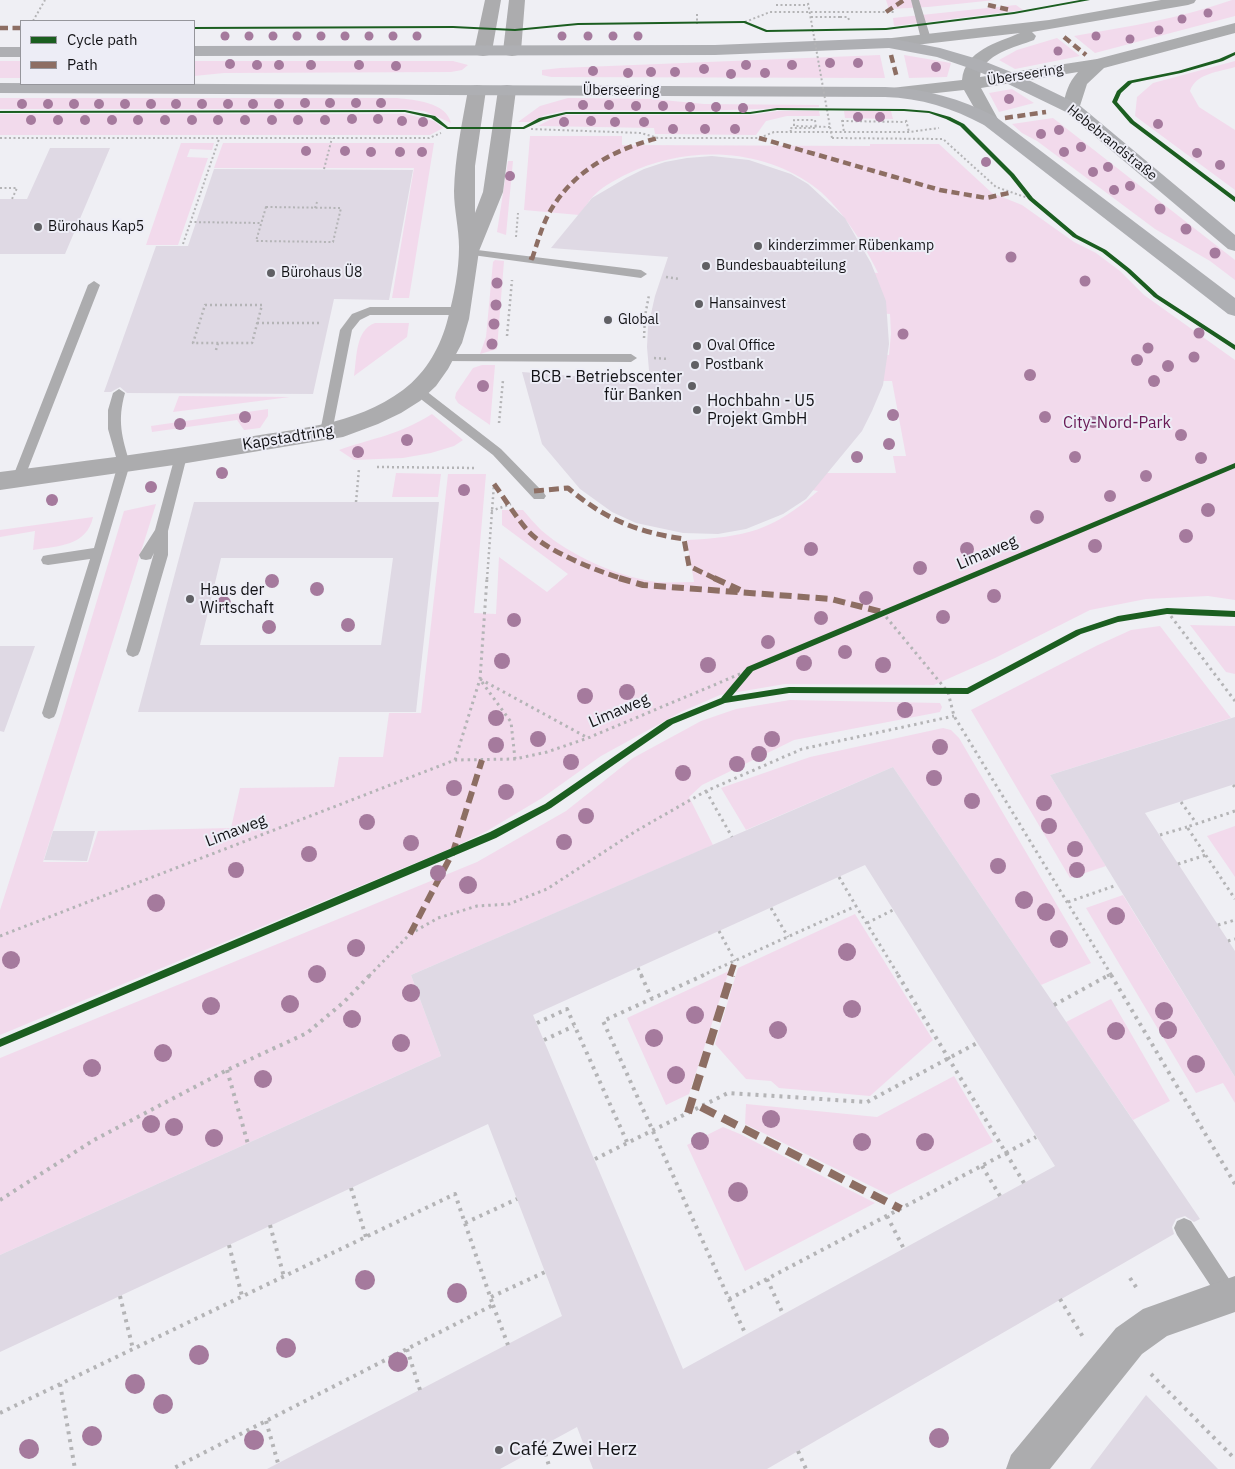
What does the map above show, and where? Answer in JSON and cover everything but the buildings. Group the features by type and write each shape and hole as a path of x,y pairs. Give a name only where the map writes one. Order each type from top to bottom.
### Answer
{"main road":[{"path":"195,51 715,50 889,43"},
{"name":"Hebebrandstraße","path":"889,43 940,53 975,64 1010,78 1072,108 1235,245"},
{"path":"0,52 20,52"},
{"name":"Überseering","path":"0,88 900,92"},
{"path":"900,92 950,101 990,121 1235,310"}],"street":[{"path":"483,51 493,0"},
{"path":"512,51 517,0"},
{"path":"889,43 1049,25 1188,0"},
{"path":"990,121 971,84 971,73 975,64 994,50 1049,25"},
{"name":"Überseering","path":"900,92 971,84 1098,64 1235,28"},
{"path":"1072,108 1078,81 1098,64"},
{"name":"Kapstadtring","path":"469,252 464,192 476,90"},
{"name":"Kapstadtring","path":"9,480 181,456 326,432 366,421 394,407 417,390 433,376 445,358 456,330 469,252 493,192 507,90"},
{"path":"1025,1469 1128,1341 1156,1322 1232,1295"}],"lane":[{"path":"915,0 926,38"},
{"path":"469,252 640,274"},
{"path":"9,480 94,285"},
{"path":"326,432 346,330 354,318 361,313 370,311 460,311"},
{"path":"445,358 631,358"},
{"path":"417,390 497,452 539,496"},
{"path":"49,713 124,464 114,429 114,410 119,392"},
{"path":"133,651 161,555 161,531 181,456"},
{"path":"146,555 161,531"},
{"path":"48,560 99,552"},
{"path":"1184,1228 1232,1295"}],"path":[{"path":"34,20 45,0"},
{"path":"776,4 808,4 832,138 943,139 996,187 1031,199"},
{"path":"745,22 770,12 919,12"},
{"path":"696,14 697,24"},
{"path":"811,17 840,17"},
{"path":"745,22 759,28"},
{"path":"803,31 821,31"},
{"path":"822,109 840,112 844,132"},
{"path":"524,128 541,120"},
{"path":"791,132 790,128 816,128 815,120 794,120 794,126 830,126"},
{"path":"842,121 906,122"},
{"path":"524,128 550,131 641,133 658,138 759,138 774,132 909,132 944,127"},
{"path":"0,138 429,138 443,131"},
{"path":"324,169 332,138"},
{"path":"183,244 219,139"},
{"path":"0,188 17,188 12,199"},
{"path":"315,208 316,202"},
{"path":"266,207 341,208 333,242 256,241 261,223 266,207"},
{"path":"455,760 480,679 495,468 518,211"},
{"path":"190,222 261,223"},
{"path":"294,247 296,241"},
{"path":"644,343 644,316 649,293"},
{"path":"248,305 249,299"},
{"path":"205,305 262,305 257,323 252,343 193,343 205,305"},
{"path":"257,323 328,324"},
{"path":"216,350 218,343"},
{"path":"377,467 495,468"},
{"path":"356,502 359,469"},
{"path":"1167,610 1235,701"},
{"path":"882,612 948,692 954,716 1068,902 1235,1184"},
{"path":"740,682 750,669"},
{"path":"480,679 588,738"},
{"path":"480,679 511,722 515,759"},
{"path":"938,692 948,692"},
{"path":"0,1200 94,1140 227,1070 307,1033 344,1002 410,934 438,918 477,906 509,904 547,889 636,831 706,791 802,749 954,716"},
{"path":"706,791 732,837"},
{"path":"1181,802 1197,824"},
{"path":"1160,835 1235,811"},
{"path":"1187,827 1235,899"},
{"path":"1178,864 1206,855"},
{"path":"840,877 1024,1183"},
{"path":"1068,902 1118,885"},
{"path":"746,1335 603,1021 856,906"},
{"path":"771,908 788,937"},
{"path":"867,923 893,910"},
{"path":"1218,926 1235,920"},
{"path":"719,931 735,961"},
{"path":"1228,941 1235,939"},
{"path":"638,968 652,999"},
{"path":"1054,1005 1111,974"},
{"path":"536,1023 567,1009 627,1142"},
{"path":"544,1040 574,1026"},
{"path":"595,1159 728,1093 867,1102 977,1043"},
{"path":"227,1070 248,1144"},
{"path":"729,1299 1036,1137"},
{"path":"982,1166 1000,1196"},
{"path":"351,1188 366,1237"},
{"path":"0,1413 455,1194 508,1344"},
{"path":"465,1224 517,1199"},
{"path":"887,1216 904,1249"},
{"path":"270,1226 284,1277"},
{"path":"229,1245 242,1296"},
{"path":"491,1297 544,1272"},
{"path":"767,1279 783,1314"},
{"path":"120,1296 133,1349"},
{"path":"172,1469 493,1305"},
{"path":"407,1349 420,1390"},
{"path":"1144,1368 1235,1459"},
{"path":"60,1384 75,1469"},
{"path":"266,1421 278,1463"},
{"path":"543,1446 550,1469"},
{"path":"798,1451 806,1469"}],"green space":[{"path":"886,0 995,0 889,9"},
{"path":"1235,0 1235,16 1095,53 1074,36 1174,17"},
{"path":"1016,5 1023,10 894,26 893,18"},
{"path":"1057,38 1080,56 1015,69 999,60 1017,50"},
{"path":"880,55 885,78 551,77 542,75 542,70 560,68"},
{"path":"904,55 951,63 947,77 909,78"},
{"path":"0,61 20,61 20,78 0,78"},
{"path":"195,61 453,61 468,65 462,70 451,72 224,73 195,76"},
{"path":"1235,61 1235,67 1215,72 1197,80 1190,91 1199,107 1235,130 1235,190 1135,116 1137,97 1153,83"},
{"path":"1012,89 1034,103 999,112 989,93"},
{"path":"0,98 397,98 421,101 436,106 448,116 451,123 424,111 405,109 0,109"},
{"path":"568,98 652,99 704,104 819,105 819,107 696,111 568,110 545,115 530,122 518,122 540,106"},
{"path":"778,111 819,111 820,116 787,116 766,121 756,135 655,134 654,128 538,126 553,118 566,115 753,115"},
{"path":"844,111 891,111 893,119 845,118"},
{"path":"0,114 406,114 434,121 443,128 430,135 0,135"},
{"path":"1053,118 1235,260 1235,280 1210,261 1155,229 1012,124"},
{"name":"City-Nord-Park","path":"530,136 622,136 622,145 870,146 870,144 939,144 992,193 1022,205 1074,242 1096,253 1120,271 1144,295 1235,360 1235,600 1208,596 1146,599 1090,610 995,658 934,685 785,684 720,695 681,712 601,756 542,798 487,831 454,847 0,1035 0,910 60,723 124,511 156,504 43,862 88,862 98,831 231,828 240,788 334,787 339,757 383,757 389,713 421,713 448,474 486,474 474,613 496,614 499,557 547,592 568,574 502,525 502,510 523,510 541,530 566,548 610,570 656,582 694,582 687,540 742,534 772,523 787,515 818,491 799,488 818,473 896,473 893,456 906,456 892,381 764,381 751,344 889,355 890,314 752,303 744,264 878,273 850,225 822,193 791,172 769,163 745,157 697,155 649,165 622,176 598,192 579,215 524,210"},
{"path":"181,143 214,143 212,150 190,149 187,157 208,158 178,245 146,245"},
{"path":"223,143 434,143 409,298 392,298 414,168 214,168"},
{"path":"508,161 513,161 506,235 497,232"},
{"path":"495,260 504,261 497,349 480,354 486,337 493,262"},
{"path":"375,323 409,323 407,337 354,376 360,338 368,327"},
{"path":"482,365 495,365 490,425 458,403 455,398 456,393 473,368"},
{"path":"179,396 290,397 173,412"},
{"path":"268,409 268,416 260,428 244,430 237,420 152,432 151,426"},
{"path":"432,414 463,440 454,446 431,453 403,458 354,460 339,450 408,427"},
{"path":"396,473 441,474 438,497 392,497"},
{"path":"93,517 90,527 85,534 70,543 61,545 33,550 35,531 0,537 0,530"},
{"path":"1190,625 1235,626 1235,674 1226,672"},
{"path":"1160,626 1231,718 1050,775 1106,866 1070,878 971,710 1131,630"},
{"path":"790,700 940,703 942,707 940,712 794,740 702,785 689,797 713,845 411,975 441,1056 0,1255 0,1058 477,862 566,811 633,758 701,721 736,709"},
{"path":"943,728 951,730 959,738 1091,963 1041,985 893,767 746,830 721,788 810,757"},
{"path":"1235,826 1235,877 1207,836"},
{"path":"1123,895 1235,1077 1235,1103 1223,1083 1196,1093 1086,908"},
{"path":"855,914 933,1040 870,1096 779,1088 771,1081 746,1079 715,1044 738,968"},
{"path":"729,971 689,1094 666,1105 627,1018"},
{"path":"1111,999 1170,1101 1133,1120 1066,1022"},
{"path":"954,1076 993,1142 889,1195 745,1124 746,1104 877,1117"},
{"path":"723,1127 875,1203 745,1271 687,1145"}],"marked path":[{"path":"886,12 904,0"},
{"path":"988,5 1010,10"},
{"path":"0,28 20,28"},
{"path":"1064,37 1086,55"},
{"path":"891,55 897,78"},
{"path":"1005,118 1046,112"},
{"path":"531,260 546,221 557,200 567,187 594,164 609,155 641,142 658,138"},
{"path":"759,138 940,190 986,198 1009,193"},
{"path":"494,484 529,532 560,553 601,572 643,585 831,599 882,612"},
{"path":"534,491 568,488 595,509 621,524 650,533 684,539 689,566 740,590"},
{"path":"410,934 453,852 482,760"},
{"path":"688,1113 735,961"},
{"path":"701,1107 901,1209"}],"cycle path":[{"path":"195,28 453,27 515,30 578,24 745,22 766,31 886,29 1014,13 1088,0"},
{"path":"1235,53 1221,60 1179,72 1130,82 1119,92 1114,102 1132,122 1235,200"},
{"path":"0,112 405,111 433,117 447,128 524,128 541,119 566,113 750,113 777,109 904,110 929,112 962,125 1012,175 1031,199 1075,236 1104,251 1156,296 1235,348"},
{"name":"Limaweg","path":"724,700 750,669 1235,465"},
{"path":"0,1043 493,835 548,806 670,722 724,700 789,690 968,691 1079,632 1118,619 1167,611 1235,614"}],"place":[{"name":"Bürohaus Kap5","path":"38,227"},
{"name":"kinderzimmer Rübenkamp","path":"758,246"},
{"name":"Bundesbauabteilung","path":"706,266"},
{"name":"Bürohaus Ü8","path":"271,273"},
{"name":"Hansainvest","path":"699,304"},
{"name":"Global","path":"608,320"},
{"name":"Oval Office","path":"697,346"},
{"name":"Postbank","path":"695,365"},
{"name":"BCB - Betriebscenter für Banken","path":"692,386"},
{"name":"Hochbahn - U5 Projekt GmbH","path":"697,410"},
{"name":"Haus der Wirtschaft","path":"190,599"},
{"name":"Café Zwei Herz","path":"499,1450"}]}
